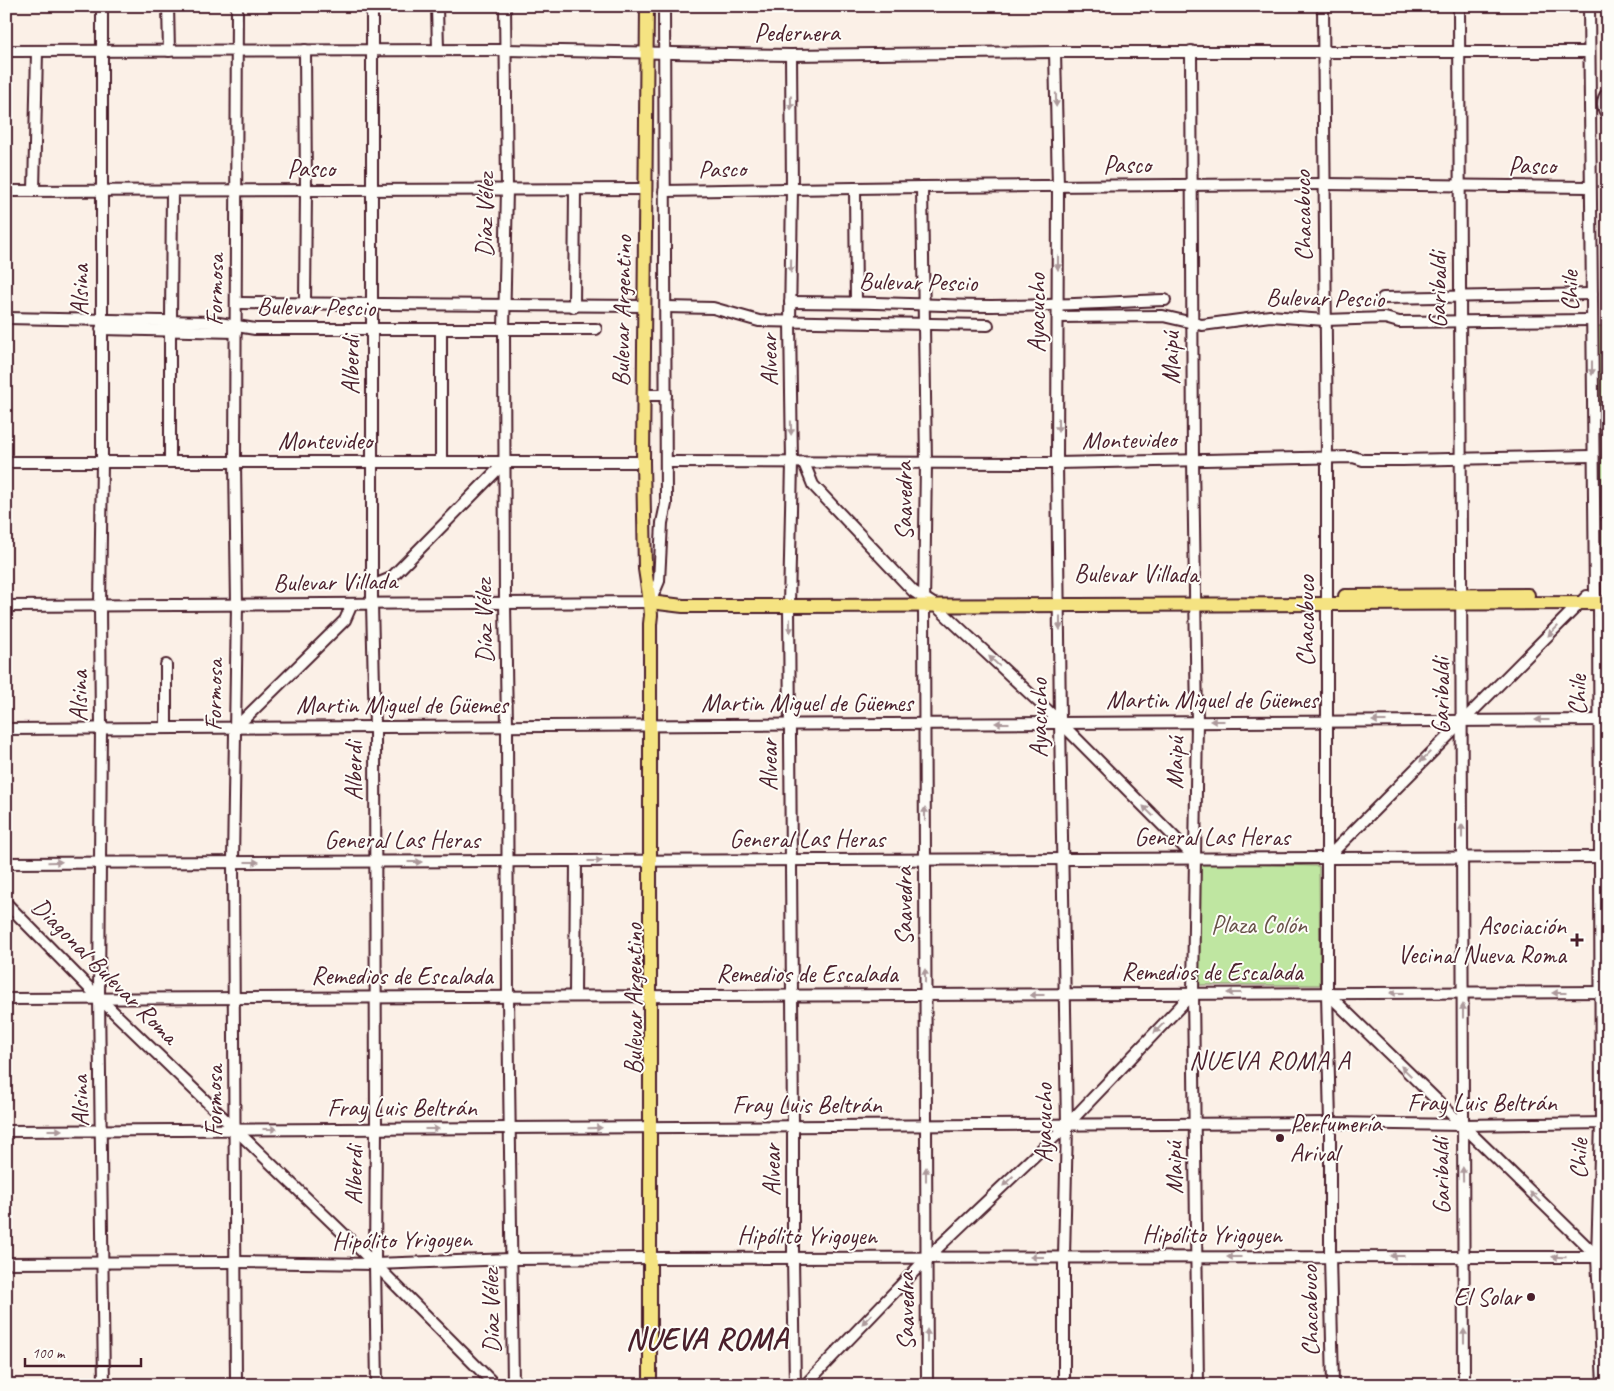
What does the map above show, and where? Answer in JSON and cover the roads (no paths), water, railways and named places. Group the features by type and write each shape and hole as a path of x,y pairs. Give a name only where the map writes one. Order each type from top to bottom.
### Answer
{"main road":[{"name":"Bulevar Argentino","path":"647,6 643,462 645,577 651,608 652,725 654,1258 650,1385"},
{"name":"Bulevar Villada","path":"651,608 683,598 790,602 928,603 1195,600 1596,600"},
{"name":"Bulevar Argentino","path":"654,1258 658,1385"}],"street":[{"name":"Alsina","path":"102,6 99,998 104,1385"},
{"path":"168,6 169,50"},
{"name":"Formosa","path":"236,1385 234,862 237,606 235,463 237,6"},
{"name":"Alberdi","path":"372,6 372,604 375,727 375,1264 377,1385"},
{"path":"437,6 438,50"},
{"name":"Díaz Vélez","path":"505,6 507,189 504,305 505,603 508,725 508,997 513,1385"},
{"path":"651,608 659,581 662,523 666,504 664,6"},
{"name":"Chacabuco","path":"1323,6 1328,458 1327,993 1333,1385"},
{"name":"Garibaldi","path":"1459,6 1464,1385"},
{"name":"Chile","path":"1589,6 1592,456 1596,600 1603,720 1603,1385"},
{"path":"305,50 305,302"},
{"name":"Pedernera","path":"6,51 505,50 791,55 1055,52 1589,52"},
{"path":"34,191 37,51"},
{"name":"Ayacucho","path":"1055,52 1058,186 1057,462 1067,1125 1064,1385"},
{"name":"Maipú","path":"1191,52 1192,460 1197,721 1193,993 1198,1385"},
{"name":"Alvear","path":"791,55 792,189 790,322 792,462 790,860 793,1126 792,1258 795,1385"},
{"path":"1608,92 1604,97 1603,104 1608,116"},
{"name":"Pasco","path":"664,191 1324,184 1590,188"},
{"name":"Saavedra","path":"922,187 928,603 924,723 928,1385"},
{"path":"855,188 856,301"},
{"name":"Pasco","path":"6,191 646,189"},
{"path":"574,190 574,307"},
{"path":"171,320 172,191"},
{"name":"Bulevar Pescio","path":"1383,298 1592,294"},
{"name":"Bulevar Pescio","path":"790,302 856,301 943,305 1058,305 1165,300"},
{"name":"Bulevar Pescio","path":"236,303 305,302 372,305 574,307 645,306"},
{"name":"Bulevar Pescio","path":"666,307 714,308 759,320 790,322 988,325"},
{"name":"Bulevar Pescio","path":"1058,317 1163,316 1202,325 1270,316 1326,320 1385,318 1399,322 1592,320"},
{"name":"Bulevar Pescio","path":"6,318 101,324 171,320 213,322 236,329 596,329"},
{"path":"101,324 170,332 236,329"},
{"path":"441,330 441,462"},
{"path":"170,332 170,462"},
{"path":"644,396 666,395"},
{"name":"Montevideo","path":"666,462 926,463 1352,457 1363,460 1402,460 1592,456"},
{"name":"Montevideo","path":"6,462 643,462"},
{"path":"372,586 391,578 505,462"},
{"path":"804,462 813,485 913,592 928,603 1060,722 1195,858"},
{"path":"644,524 662,523"},
{"path":"1327,858 1462,720 1596,600"},
{"name":"Bulevar Villada","path":"6,606 505,603 651,608"},
{"path":"235,728 345,620 352,604"},
{"path":"166,665 166,727"},
{"name":"Martin Miguel de Güemes","path":"6,729 1603,720"},
{"name":"General Las Heras","path":"6,863 1603,857"},
{"path":"575,996 576,861"},
{"name":"Diagonal Bulevar Roma","path":"6,903 99,998 236,1128 495,1385"},
{"name":"Remedios de Escalada","path":"6,998 1604,992"},
{"path":"805,1385 927,1258 1067,1125 1193,993"},
{"path":"1327,993 1462,1125 1602,1257 1608,1267"},
{"name":"Fray Luis Beltrán","path":"6,1131 236,1128 510,1129 926,1125 1462,1125 1604,1123"},
{"name":"Hipólito Yrigoyen","path":"6,1263 236,1262 375,1264 511,1258 1602,1257"}],"place":[{"name":"Asociación Vecinal Nueva Roma","path":"1577,940"},
{"name":"Perfumería Arival","path":"1280,1138"},
{"name":"El Solar","path":"1531,1297"}],"district":[{"name":"NUEVA ROMA A","path":"1270,1060"},
{"name":"NUEVA ROMA","path":"707,1339"}],"park label":[{"name":"Plaza Colón","path":"1259,925"}]}
